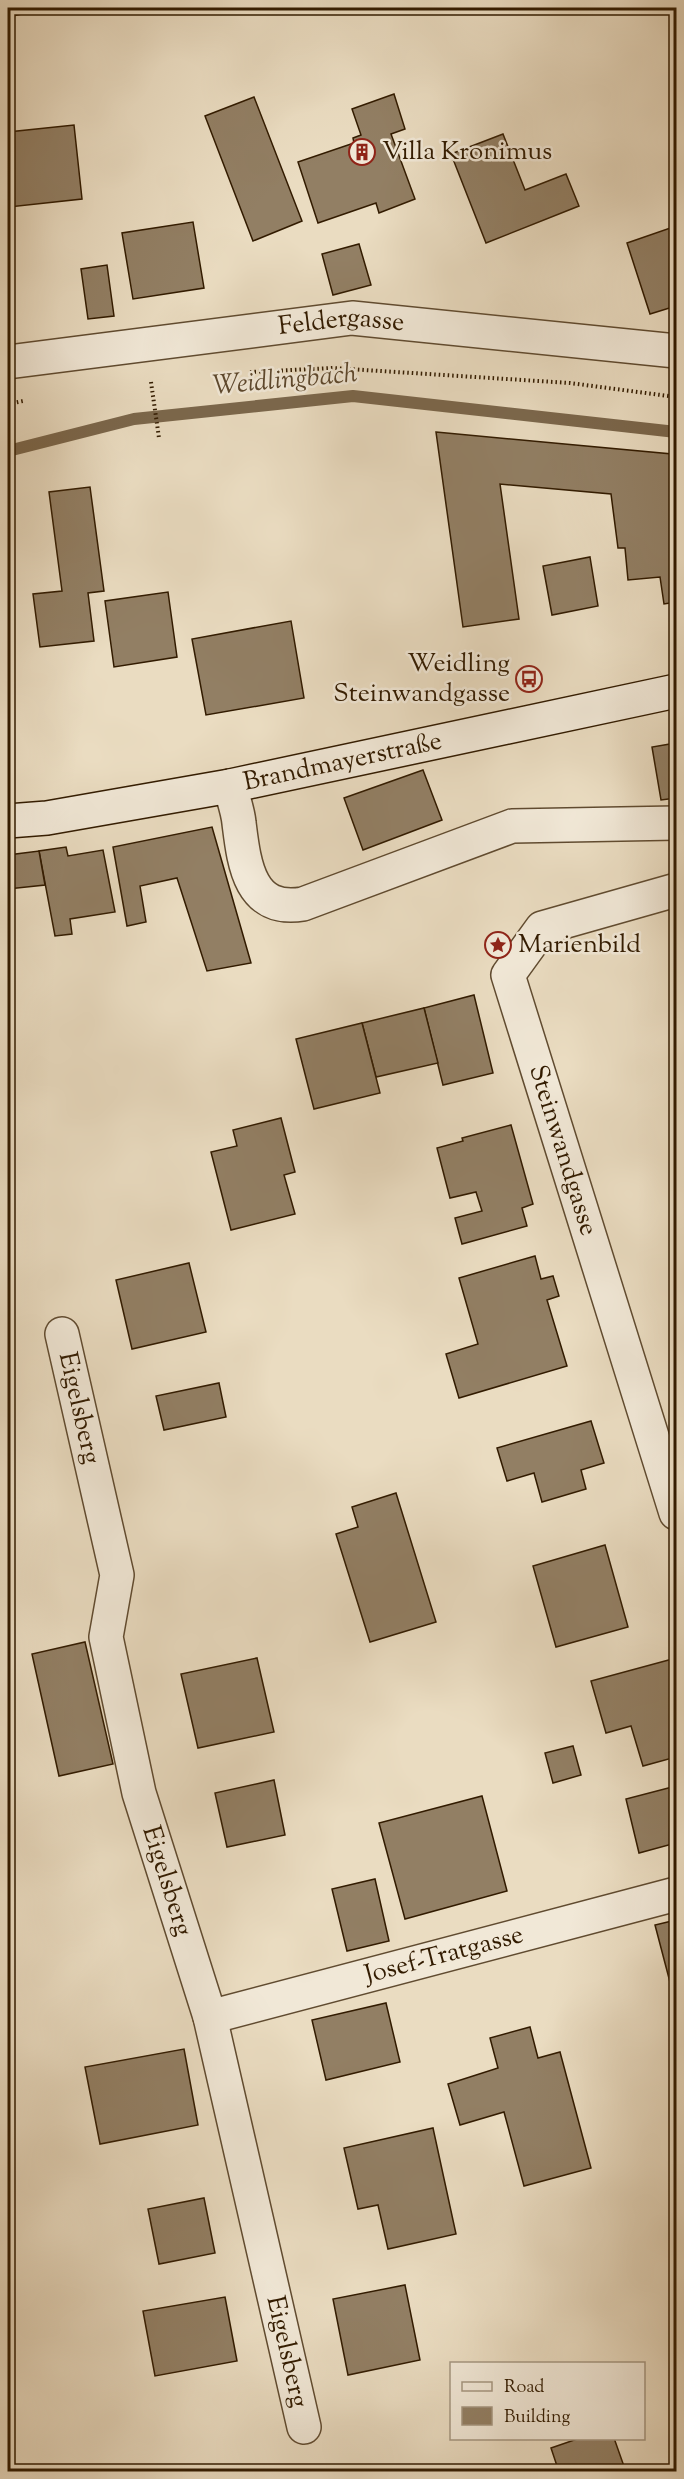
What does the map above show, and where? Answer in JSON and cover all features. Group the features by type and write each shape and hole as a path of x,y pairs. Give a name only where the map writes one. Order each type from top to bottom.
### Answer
{"street":[{"name":"Feldergasse","path":"8,362 352,318 676,351"},
{"name":"Brandmayerstraße","path":"8,821 47,818 230,786 676,691"},
{"path":"230,786 239,821 242,854 250,878 270,902 286,907 303,904 512,826 676,823"},
{"name":"Steinwandgasse","path":"676,890 542,928 508,975 676,1513"},
{"name":"Eigelsberg","path":"62,1334 117,1575 106,1637 139,1793 210,2017 304,2427"},
{"name":"Josef-Tratgasse","path":"210,2017 676,1894"}],"path":[{"path":"239,372 333,368 570,383 676,396"},
{"path":"153,387 159,438"},
{"path":"8,404 29,399"}],"building":[{"path":"8,8 49,8 8,17"},
{"name":"Villa Kronimus","path":"394,94 405,129 391,134 415,199 379,213 376,203 318,223 298,162 354,143 353,138 361,135 352,109"},
{"path":"254,97 302,221 253,241 205,116"},
{"path":"74,125 82,199 9,207 8,132"},
{"path":"503,134 525,190 566,174 579,206 486,243 451,154"},
{"path":"193,222 204,288 133,299 122,233"},
{"path":"676,226 676,306 650,314 627,243"},
{"path":"359,244 371,285 333,295 322,254"},
{"path":"107,265 114,316 88,319 81,269"},
{"path":"436,432 672,454 670,476 676,476 676,602 664,604 660,577 628,580 625,548 618,548 611,494 500,484 519,619 463,627"},
{"path":"90,487 104,591 88,593 94,641 40,647 33,594 62,591 49,492"},
{"path":"590,557 598,606 552,615 543,566"},
{"path":"168,592 177,657 114,667 105,601"},
{"path":"291,621 304,698 206,715 192,639"},
{"path":"676,743 676,798 661,800 652,747"},
{"path":"423,770 442,820 363,850 344,798"},
{"path":"212,827 251,963 207,971 177,878 140,886 146,922 127,926 113,847"},
{"path":"66,847 68,856 103,850 115,912 70,919 72,934 55,936 39,851"},
{"path":"39,851 45,885 8,889 8,855"},
{"path":"474,995 493,1073 443,1085 424,1008"},
{"path":"424,1008 438,1063 376,1077 362,1023"},
{"path":"362,1023 380,1093 314,1109 296,1039"},
{"path":"281,1118 295,1172 284,1175 295,1214 231,1230 211,1152 237,1146 233,1130"},
{"path":"511,1125 533,1204 522,1208 527,1226 462,1244 455,1218 482,1211 476,1192 450,1198 437,1148 463,1141 462,1138"},
{"path":"535,1256 541,1279 553,1276 559,1296 547,1300 567,1366 459,1398 446,1354 478,1344 459,1278"},
{"path":"189,1263 206,1332 132,1349 116,1280"},
{"path":"219,1383 226,1417 164,1430 156,1396"},
{"path":"591,1421 604,1463 581,1470 586,1489 542,1502 534,1473 507,1481 497,1448"},
{"path":"396,1493 436,1622 370,1642 336,1534 358,1527 352,1507"},
{"path":"605,1545 628,1627 556,1647 533,1566"},
{"path":"85,1642 113,1764 59,1776 32,1654"},
{"path":"257,1658 274,1732 198,1748 181,1674"},
{"path":"676,1658 676,1757 643,1766 631,1726 606,1733 591,1681"},
{"path":"573,1746 581,1775 553,1783 545,1753"},
{"path":"274,1780 285,1835 227,1847 215,1793"},
{"path":"676,1786 676,1843 639,1853 626,1799"},
{"path":"482,1796 507,1891 405,1919 379,1823"},
{"path":"375,1879 389,1941 347,1951 332,1889"},
{"path":"676,1920 676,2005 655,1925"},
{"path":"386,2003 400,2062 326,2080 312,2020"},
{"path":"530,2027 538,2058 560,2052 591,2168 524,2186 504,2112 460,2125 448,2084 498,2068 490,2038"},
{"path":"184,2049 198,2125 100,2144 85,2067"},
{"path":"433,2128 456,2234 388,2249 378,2205 358,2209 344,2148"},
{"path":"204,2198 215,2253 159,2264 148,2209"},
{"path":"405,2285 420,2360 348,2375 333,2299"},
{"path":"225,2297 237,2361 155,2376 143,2311"},
{"path":"574,2440 615,2440 626,2472 559,2472 551,2448"}],"waterway":[{"name":"Weidlingbach","path":"8,451 134,419 353,396 676,432"}],"place":[{"name":"Villa Kronimus","path":"362,152"},
{"name":"Weidling Steinwandgasse","path":"529,679"},
{"name":"Marienbild","path":"498,945"}]}
